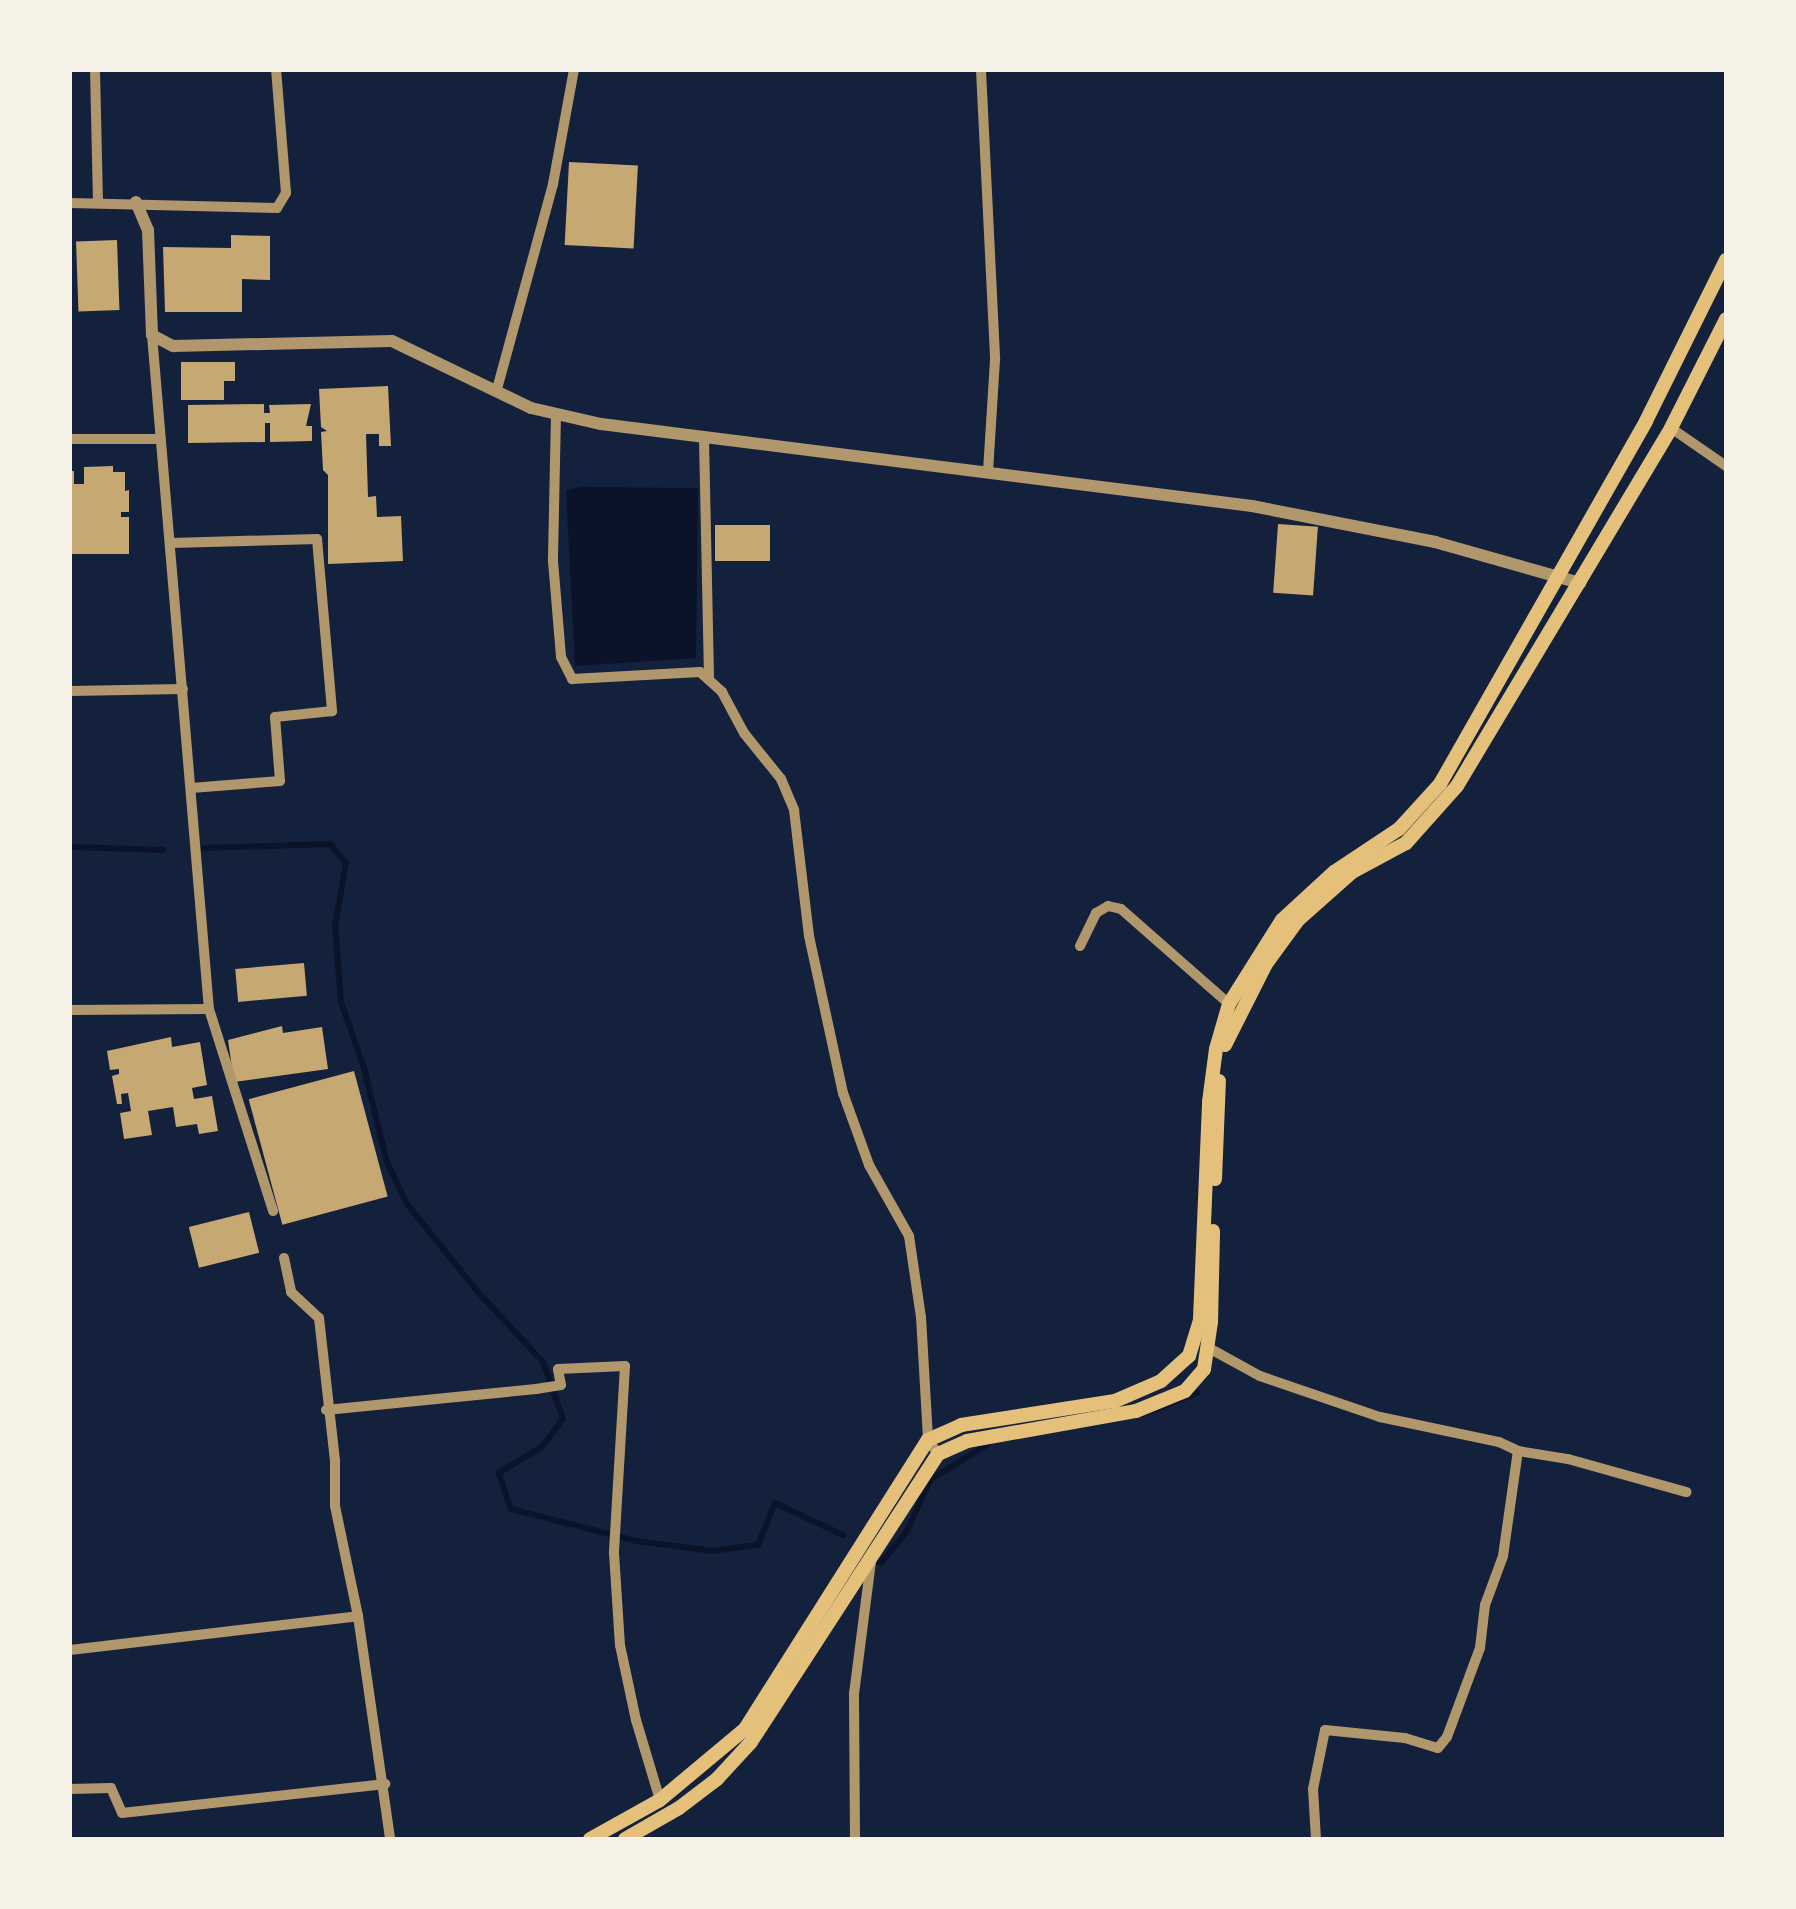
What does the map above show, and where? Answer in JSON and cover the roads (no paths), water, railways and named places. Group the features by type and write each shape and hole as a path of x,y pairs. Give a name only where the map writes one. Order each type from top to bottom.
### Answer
{"main road":[{"path":"590,1839 660,1800 746,1729 928,1440 960,1425 1115,1401 1161,1381 1190,1356 1200,1319 1208,1102 1228,1004 1282,920 1334,872 1399,829 1440,784 1694,332 1726,260"},
{"path":"625,1839 679,1808 718,1778 751,1742 938,1454 967,1441 1136,1412 1185,1390 1204,1369 1219,1082 1225,1045 1240,1010 1298,920 1352,872 1406,843 1457,786 1670,428 1726,319"}],"street":[{"path":"95,70 98,203"},
{"path":"70,203 276,208 284,201 276,70"},
{"path":"497,389 553,184 574,70"},
{"path":"982,70 995,360 988,470"},
{"path":"136,202 148,230 159,439 209,1008 273,1211"},
{"path":"152,334 173,346 204,348 392,341 531,408 556,414 704,438 988,470 1318,517 1580,582"},
{"path":"556,414 553,561 560,657 572,679 700,672 722,692 744,733 782,779 794,810 809,936 843,1093 869,1165 908,1236 921,1316 928,1440 938,1454"},
{"path":"1670,428 1726,466"},
{"path":"704,438 709,680"},
{"path":"70,439 159,439"},
{"path":"171,543 318,539 331,692 332,711 275,717 280,782 191,788"},
{"path":"70,691 183,689"},
{"path":"1080,946 1096,913 1108,906 1120,909 1228,1004"},
{"path":"70,1010 209,1008"},
{"path":"284,1258 291,1292 319,1318 326,1410 335,1460 335,1506 358,1616 390,1839"},
{"path":"1207,1348 1260,1376 1380,1417 1499,1442 1518,1451 1568,1460 1686,1492"},
{"path":"326,1410 536,1390 561,1386 558,1369 624,1366 614,1553 620,1645 636,1720 660,1800"},
{"path":"1316,1839 1313,1790 1324,1730 1405,1738 1438,1748 1447,1737 1480,1648 1485,1605 1503,1556 1518,1451"},
{"path":"856,1839 854,1694 868,1560"},
{"path":"70,1650 358,1616"},
{"path":"70,1789 111,1788 122,1813 384,1784"}],"water":[{"path":"698,488 696,658 575,666 566,490"}],"waterway":[{"path":"204,848 330,844 346,863 335,926 341,1002 364,1068 387,1162 407,1204 478,1292 543,1362 563,1419 543,1446 499,1473 511,1509 637,1541 712,1551 758,1545 775,1503 843,1535"},
{"path":"70,847 163,850"},
{"path":"1143,1414 1197,1393"},
{"path":"876,1559 881,1563 907,1531 930,1480 988,1444"}]}
